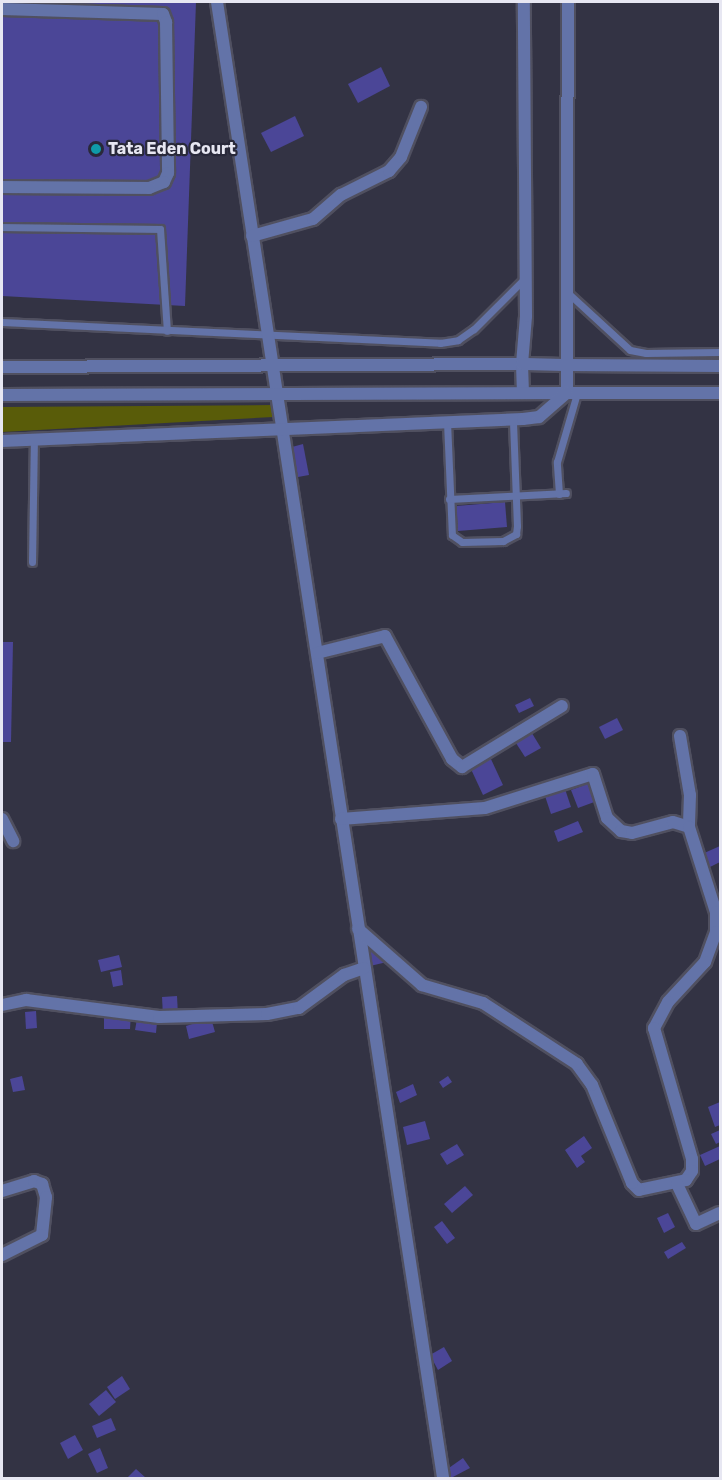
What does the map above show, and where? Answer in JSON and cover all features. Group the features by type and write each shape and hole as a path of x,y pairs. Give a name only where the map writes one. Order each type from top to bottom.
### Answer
{"street":[{"path":"218,2 266,332 284,428 341,819 443,1479"},
{"path":"523,393 524,2"},
{"path":"568,2 567,365 572,393"},
{"path":"2,9 163,14 166,22 168,162 164,182 149,188 2,188"},
{"path":"252,236 313,219 341,195 389,171 401,157 421,107"},
{"path":"2,367 522,364 720,366"},
{"path":"2,441 513,420 539,417 572,393"},
{"path":"2,395 720,393"},
{"path":"317,653 385,636 452,759 462,767 562,706"},
{"path":"358,929 422,985 483,1004 565,1054 592,1085 632,1183 647,1191 677,1184 692,1171 692,1158 654,1028 668,1002 705,962 716,932 716,912 689,827 690,795 680,736"},
{"path":"341,819 485,808 593,774 607,818 621,831 632,833 673,822 689,827"},
{"path":"2,819 13,841"},
{"path":"2,1005 32,1001 164,1018 267,1014 299,1008 344,975 364,968"},
{"path":"2,1191 34,1181 42,1184 46,1197 42,1235 2,1255"},
{"path":"677,1184 696,1224 720,1213"}],"lane":[{"path":"2,227 160,229 167,331"},
{"path":"2,322 167,331 266,332 449,342 474,329 525,278"},
{"path":"568,292 630,350 646,353 720,352"},
{"path":"449,499 563,494 556,462 572,393"},
{"path":"447,422 450,529 456,540 503,541 516,534 517,496 513,420"},
{"path":"32,562 34,440"}],"shaded area":[{"path":"273,405 273,417 2,432 2,407"}],"building":[{"name":"Tata Eden Court","path":"2,2 196,2 185,306 2,296"},
{"path":"381,67 390,86 358,103 348,84"},
{"path":"295,116 304,136 271,152 261,133"},
{"path":"303,444 309,475 298,477 292,447"},
{"path":"505,502 507,527 458,531 456,506"},
{"path":"2,642 13,642 11,742 2,742"},
{"path":"530,698 534,706 519,713 515,705"},
{"path":"617,718 623,730 605,739 599,727"},
{"path":"530,730 541,748 525,757 514,740"},
{"path":"490,757 503,785 483,795 470,767"},
{"path":"590,783 597,801 578,808 571,790"},
{"path":"565,789 571,807 551,814 545,796"},
{"path":"578,821 583,832 558,842 554,831"},
{"path":"720,846 720,862 708,868 702,854"},
{"path":"367,949 378,950 387,962 370,966"},
{"path":"119,955 122,967 101,972 98,960"},
{"path":"121,970 123,985 113,987 110,972"},
{"path":"177,996 178,1015 163,1016 162,997"},
{"path":"36,1011 37,1028 26,1029 25,1012"},
{"path":"104,1013 131,1013 130,1029 104,1029"},
{"path":"211,1018 215,1032 189,1039 186,1026"},
{"path":"137,1019 157,1022 156,1033 135,1030"},
{"path":"22,1076 25,1090 13,1092 10,1079"},
{"path":"448,1076 452,1082 443,1088 439,1082"},
{"path":"413,1084 417,1095 400,1103 396,1092"},
{"path":"720,1102 720,1125 715,1127 708,1107"},
{"path":"425,1121 430,1139 407,1145 403,1127"},
{"path":"720,1130 720,1142 716,1144 711,1134"},
{"path":"584,1136 592,1148 581,1156 585,1162 577,1168 565,1150"},
{"path":"457,1144 464,1155 447,1165 440,1154"},
{"path":"720,1146 720,1159 705,1166 700,1155"},
{"path":"465,1186 473,1195 452,1213 444,1204"},
{"path":"668,1213 675,1227 664,1233 657,1218"},
{"path":"442,1221 455,1238 447,1244 434,1227"},
{"path":"682,1242 686,1248 668,1259 664,1252"},
{"path":"444,1347 452,1361 438,1370 430,1355"},
{"path":"122,1376 130,1389 115,1399 107,1387"},
{"path":"106,1390 116,1402 99,1416 89,1404"},
{"path":"111,1418 116,1430 97,1438 92,1426"},
{"path":"75,1435 83,1450 68,1459 60,1443"},
{"path":"100,1448 108,1468 97,1473 88,1454"},
{"path":"463,1458 470,1468 451,1478 446,1470"},
{"path":"136,1469 146,1478 127,1478"}],"place":[{"name":"Tata Eden Court","path":"96,149"}]}
